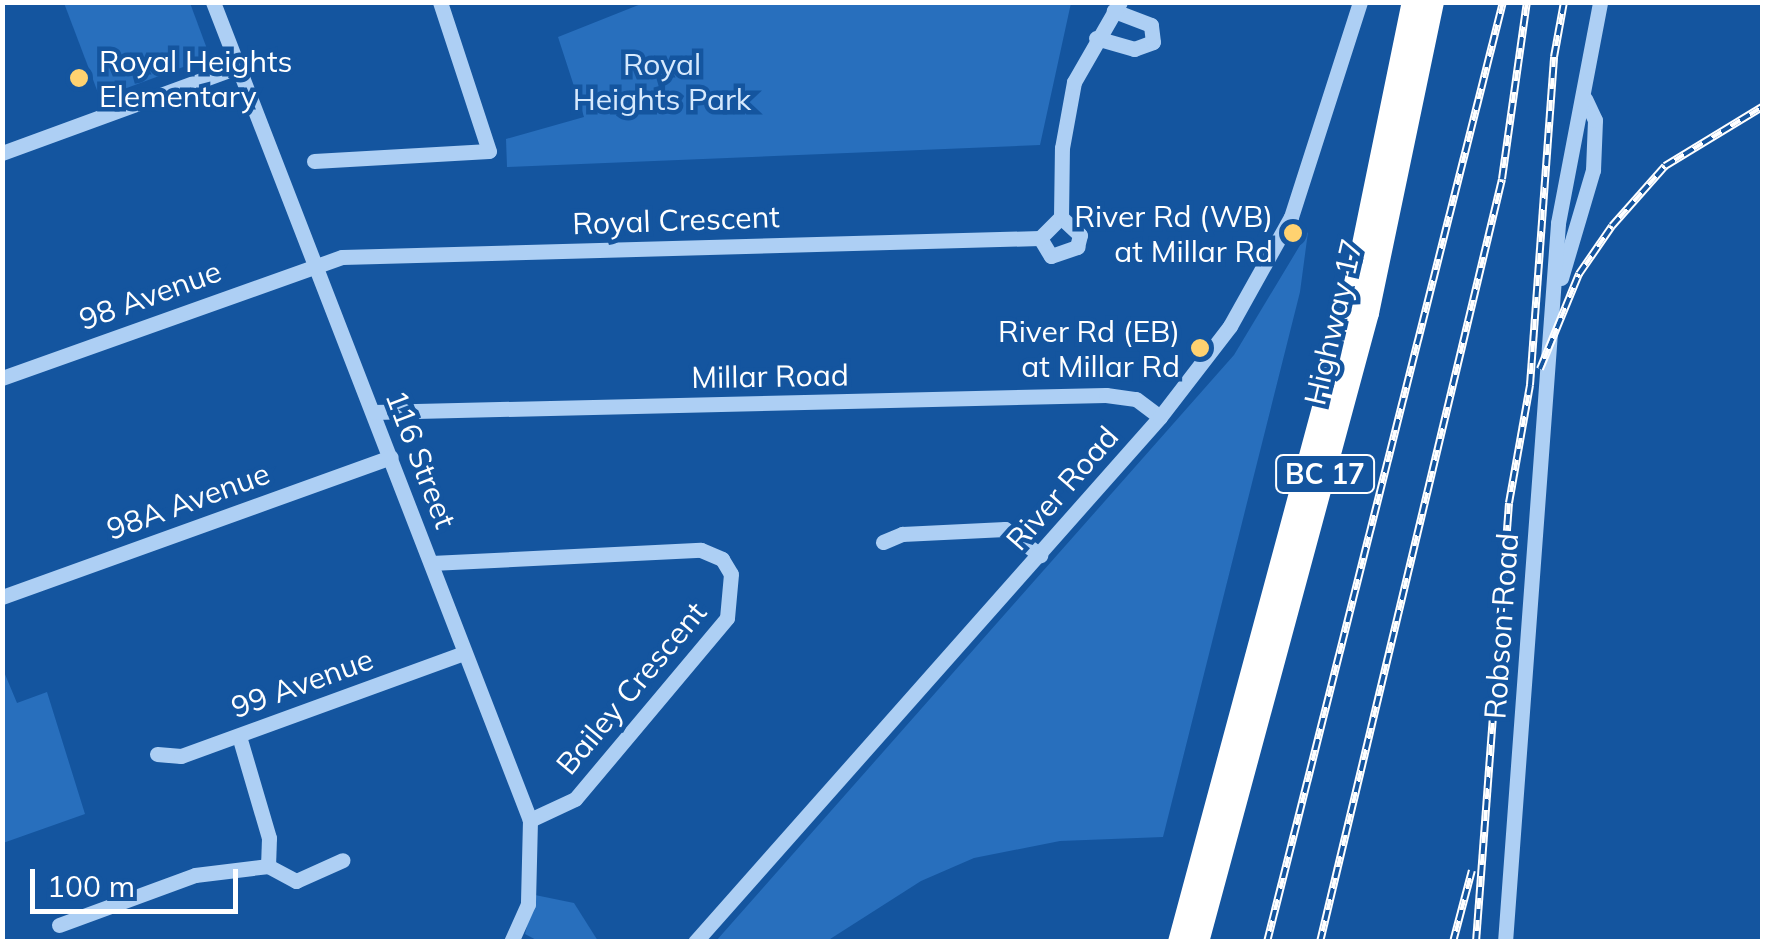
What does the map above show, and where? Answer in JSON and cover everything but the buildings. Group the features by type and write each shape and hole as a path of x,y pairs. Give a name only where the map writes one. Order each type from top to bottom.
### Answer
{"highway":[{"name":"Highway 17","path":"1179,942 1350,308 1413,2"},
{"name":"Highway 17","path":"1198,942 1346,401 1434,2"}],"street":[{"name":"116 Street","path":"214,2 530,820 528,904 511,942"},
{"path":"314,160 490,151 440,2"},
{"name":"River Road","path":"694,942 1040,555 1160,417 1230,326 1276,250 1360,2"},
{"name":"Robson Road","path":"1505,942 1558,224 1574,124 1586,99 1600,2"},
{"name":"Royal Crescent","path":"315,265 342,257 1040,238 1050,256 1076,248 1080,235 1060,217 1064,134 1074,82 1096,38 1117,7 1151,25 1153,42 1134,49 1096,38"},
{"path":"2,153 237,67"},
{"name":"Robson Road","path":"1551,314 1593,170 1595,120 1586,99"},
{"path":"1040,238 1060,217"},
{"name":"98 Avenue","path":"2,378 315,265"},
{"name":"Millar Road","path":"374,412 1106,395 1136,399 1160,417"},
{"name":"98A Avenue","path":"2,597 391,457"},
{"path":"883,542 902,534 1005,529 1040,555"},
{"name":"Bailey Crescent","path":"431,563 701,550 722,559 732,574 727,618 575,799 530,820"},
{"name":"99 Avenue","path":"156,754 181,756 464,652"},
{"path":"239,736 269,838 268,866"},
{"path":"60,925 194,874 268,866 296,881 344,860"}],"green space":[{"name":"Royal Heights Park","path":"646,2 1071,3 1040,145 507,167 506,139 584,117 558,37"},
{"path":"64,3 190,3 210,57 100,98"},
{"path":"1308,232 1300,292 1163,837 1060,841 974,858 921,881 827,941 716,941 1234,355"},
{"path":"2,667 17,703 47,692 85,814 3,843"},
{"path":"535,895 574,903 598,941 540,942 525,934"}],"railway":[{"path":"1267,942 1503,2"},
{"path":"1320,942 1502,179 1527,2"},
{"path":"1476,942 1509,503 1530,385 1554,57 1564,2"},
{"path":"1540,369 1579,274 1612,226 1665,166 1762,107"},
{"path":"1453,942 1472,870"}],"place":[{"name":"Royal Heights Elementary","path":"79,78"},
{"name":"River Rd (WB) at Millar Rd","path":"1293,233"},
{"name":"River Rd (EB) at Millar Rd","path":"1200,348"}]}
